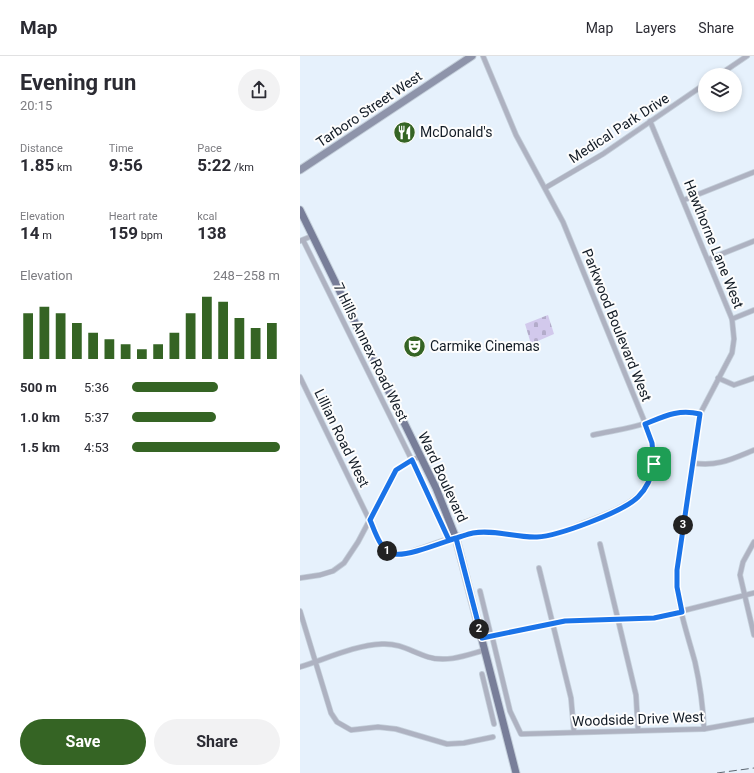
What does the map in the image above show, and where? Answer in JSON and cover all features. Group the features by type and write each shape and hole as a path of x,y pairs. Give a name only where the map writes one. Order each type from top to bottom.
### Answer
{"main road":[{"name":"Tarboro Street West","path":"300,170 472,56"},
{"name":"Ward Boulevard","path":"300,210 420,456 453,539 482,638 515,771"}],"street":[{"name":"Parkwood Boulevard West","path":"453,539 481,532 542,537 562,532 626,506 643,491 653,469 653,447 645,424 574,248 545,188 516,135 483,56"},
{"path":"729,68 747,56"},
{"name":"Medical Park Drive","path":"545,188 603,154 698,89"},
{"name":"Hawthorne Lane West","path":"650,121 709,259 732,319 734,339 732,353 700,414 677,570 677,587 682,612 698,674 703,708 704,729"},
{"path":"684,200 754,172"},
{"path":"302,240 312,236"},
{"name":"7 Hills Annex Road West","path":"302,240 453,539"},
{"path":"709,259 754,241"},
{"path":"732,319 754,310"},
{"name":"Lillian Road West","path":"300,377 385,548 394,554 407,553 453,539"},
{"path":"718,378 734,385 754,378"},
{"path":"594,435 645,424 678,412 688,411 700,414"},
{"path":"693,463 705,465 719,464 754,450"},
{"path":"300,578 320,575 333,570 344,563 352,553 396,470 420,456"},
{"path":"754,542 747,552 741,567 744,596 754,635"},
{"path":"600,544 636,695 638,730"},
{"path":"539,568 571,698 574,732"},
{"path":"480,591 492,636"},
{"path":"482,638 565,621 654,618 754,593"},
{"path":"300,611 331,713 337,722 346,728 356,730 378,727 396,729 447,744 464,743 493,737"},
{"name":"Woodside Drive West","path":"492,636 510,711 522,734 704,729 754,720"},
{"path":"300,667 353,650 383,644 402,646 427,657 440,659 452,659 485,650"},
{"path":"482,674 494,724"},
{"path":"486,692 495,690"}],"green space":[{"path":"548,315 554,334 531,344 525,324"}],"railway":[{"path":"717,773 754,768"}],"place":[{"name":"McDonald's","path":"405,132"},
{"name":"Carmike Cinemas","path":"414,346"}],"route":[{"path":"654,464 649,481 643,491 626,506 558,533 542,537 481,532 473,533 449,540 407,553 394,554 387,551 380,542 370,520 392,475 401,466 412,460 449,540 456,538 482,638 565,621 654,618 682,612 676,580 700,414 688,411 678,412 666,415 645,424 650,435 654,451 654,464"}]}
